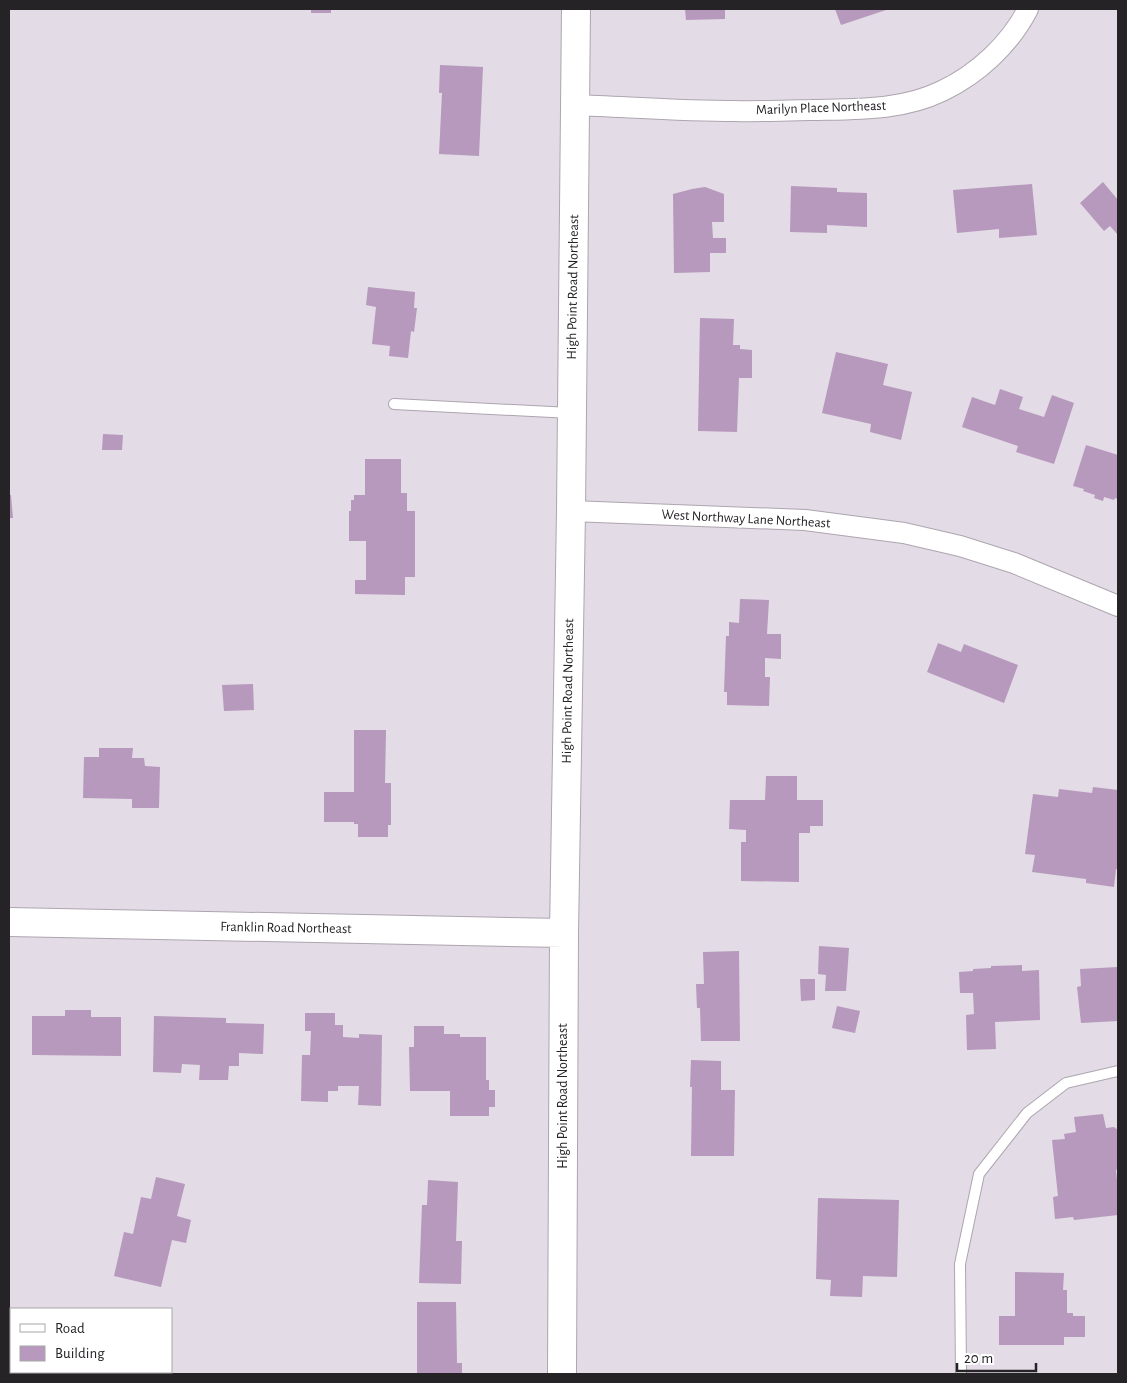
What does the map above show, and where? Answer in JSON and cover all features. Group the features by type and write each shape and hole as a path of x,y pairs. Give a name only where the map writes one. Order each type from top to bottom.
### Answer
{"street":[{"name":"High Point Road Northeast","path":"562,1374 564,934 571,511 576,9"},
{"name":"Marilyn Place Northeast","path":"575,105 736,111 879,108 911,102 941,92 966,78 993,56 1021,23 1028,9"},
{"name":"West Northway Lane Northeast","path":"571,511 805,520 904,533 960,546 1014,563 1118,606"},
{"name":"Franklin Road Northeast","path":"9,922 564,934"}],"lane":[{"path":"394,404 572,413"},
{"path":"961,1374 960,1264 979,1174 1027,1113 1066,1083 1118,1072"}],"building":[{"path":"311,9 331,9 331,13 311,13"},
{"path":"685,9 725,9 725,19 686,20"},
{"path":"835,9 889,9 841,25"},
{"path":"440,65 483,67 479,156 439,154 442,93 439,93"},
{"path":"1103,182 1118,200 1118,235 1110,226 1104,231 1080,203"},
{"path":"1032,184 1037,235 999,238 999,229 957,233 953,190"},
{"path":"791,186 837,188 837,192 867,193 867,227 827,225 827,233 790,232"},
{"path":"705,187 724,194 724,222 712,222 713,238 726,238 726,253 710,253 710,272 674,273 673,194"},
{"path":"368,287 415,292 414,308 417,308 414,332 411,331 408,358 389,356 390,346 372,344 376,307 366,305"},
{"path":"700,318 734,319 733,345 740,345 740,349 752,350 752,378 739,378 737,432 698,431"},
{"path":"836,352 888,364 883,385 912,392 901,440 870,432 871,424 822,413"},
{"path":"1000,389 1023,397 1019,409 1044,417 1052,395 1074,403 1054,464 1016,452 1018,446 962,427 972,397 995,405"},
{"path":"103,434 123,435 122,450 102,450"},
{"path":"1086,445 1118,455 1118,499 1115,498 1114,500 1104,497 1103,501 1094,498 1095,495 1083,491 1084,489 1073,486"},
{"path":"365,459 401,459 401,493 407,493 407,511 415,511 415,577 405,577 405,595 355,594 355,580 366,580 366,541 349,541 349,511 351,511 351,500 354,500 354,495 365,495"},
{"path":"9,495 11,495 13,518 9,518"},
{"path":"740,599 769,600 767,634 781,634 781,659 765,658 765,677 770,677 769,706 727,705 727,692 724,692 726,636 729,636 729,622 739,623"},
{"path":"938,643 961,652 964,644 1018,665 1004,703 927,672"},
{"path":"253,684 254,710 224,711 222,685"},
{"path":"354,730 386,730 385,783 391,783 391,825 388,825 388,837 358,837 358,824 354,824 354,822 324,822 324,792 354,792"},
{"path":"99,748 133,748 132,758 144,758 145,766 160,767 159,808 132,808 132,799 83,798 84,757 99,757"},
{"path":"766,776 797,776 797,800 823,800 823,826 810,826 810,833 799,833 799,882 741,881 741,842 746,842 746,830 729,829 730,800 765,800"},
{"path":"1093,787 1118,790 1118,869 1116,869 1114,887 1086,883 1086,879 1032,872 1035,855 1025,854 1033,794 1058,797 1059,789 1092,793"},
{"path":"819,946 849,948 846,991 825,991 826,975 818,974"},
{"path":"739,951 740,1041 701,1041 700,1008 697,1008 696,984 704,984 703,952"},
{"path":"1022,965 1022,971 1039,970 1040,1020 995,1022 996,1049 967,1050 966,1015 974,1014 973,993 960,993 959,972 991,968 991,966"},
{"path":"1118,967 1118,1021 1081,1023 1077,987 1081,986 1080,969"},
{"path":"800,979 815,979 815,1000 801,1001"},
{"path":"837,1006 860,1011 855,1033 832,1028"},
{"path":"65,1010 91,1010 91,1017 121,1017 121,1056 32,1055 32,1016 65,1016"},
{"path":"305,1013 335,1013 335,1025 343,1025 343,1037 359,1038 359,1034 382,1035 381,1106 358,1105 359,1086 338,1086 338,1091 328,1091 328,1102 301,1101 302,1055 310,1055 311,1031 305,1031"},
{"path":"154,1016 226,1018 226,1023 264,1024 263,1054 239,1053 239,1066 229,1066 228,1080 199,1080 200,1065 182,1064 181,1073 153,1072"},
{"path":"414,1026 444,1026 444,1034 460,1034 460,1037 486,1037 486,1080 489,1080 489,1090 495,1090 495,1107 489,1107 489,1116 450,1116 450,1091 410,1091 409,1047 414,1047"},
{"path":"691,1060 721,1061 721,1090 735,1090 734,1156 691,1156"},
{"path":"1103,1114 1106,1128 1114,1127 1118,1130 1118,1169 1116,1170 1118,1215 1074,1220 1073,1217 1055,1219 1053,1197 1058,1196 1052,1140 1065,1139 1064,1134 1076,1132 1074,1117"},
{"path":"156,1177 185,1184 177,1216 191,1220 186,1243 172,1240 161,1287 114,1276 124,1232 133,1234 141,1197 151,1199"},
{"path":"428,1180 458,1182 456,1241 462,1241 461,1284 419,1283 422,1205 427,1205"},
{"path":"818,1198 899,1200 897,1277 863,1276 862,1297 830,1296 831,1280 816,1279"},
{"path":"1015,1272 1064,1273 1063,1290 1067,1290 1067,1313 1073,1313 1073,1316 1085,1316 1085,1337 1064,1337 1064,1345 999,1345 999,1316 1015,1316"},
{"path":"417,1302 456,1302 457,1363 462,1363 462,1374 417,1373"},
{"path":"28,1373 102,1374 29,1374"}]}
